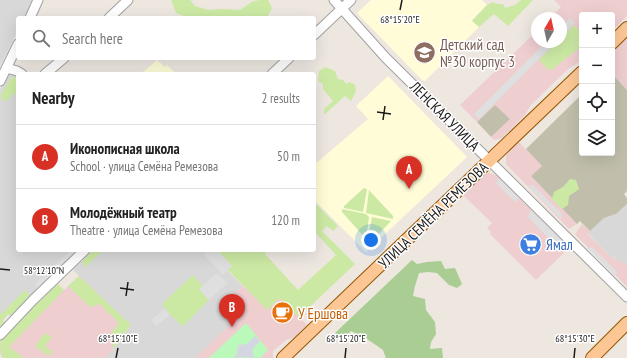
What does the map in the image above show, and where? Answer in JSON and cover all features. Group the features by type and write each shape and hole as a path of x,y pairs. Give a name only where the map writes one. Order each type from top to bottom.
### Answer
{"main road":[{"path":"615,40 627,28"},
{"name":"УЛИЦА СЕМЁНА РЕМЕЗОВА","path":"283,358 579,75"},
{"path":"592,358 627,323"}],"street":[{"path":"31,16 38,0"},
{"path":"111,16 128,0"},
{"name":"ЛЕНСКАЯ УЛИЦА","path":"334,0 386,58 627,298"},
{"path":"316,33 351,0"},
{"path":"0,81 16,48"},
{"path":"48,72 62,60"},
{"path":"274,72 287,60"},
{"path":"7,68 19,72"},
{"path":"0,335 33,300 83,252"}],"shaded area":[{"path":"0,0 32,0 25,16 16,16 16,34 0,66"},
{"name":"Детский сад №30 корпус 3","path":"371,0 482,0 487,5 472,20 479,27 425,81 422,80 357,13"},
{"path":"554,0 627,0 627,16 615,28 615,12 579,12 579,63 569,68 530,106 525,115 502,138 494,140 491,137 510,119 495,105 477,122 460,105 531,37 531,48 567,48 567,12 556,12 561,7"},
{"path":"570,18 575,23 567,31 567,21"},
{"path":"627,37 627,90 615,77 615,49"},
{"path":"540,48 550,48 479,119 474,114"},
{"path":"157,60 165,67 167,65 174,72 143,72"},
{"path":"14,72 16,73 16,252 80,252 11,316 8,314 0,327 0,90 8,74"},
{"path":"388,76 467,157 366,252 316,202 316,163 368,119 356,106"},
{"path":"615,77 627,90 627,191 624,194 627,198 627,204 616,214 604,218 590,231 580,221 577,224 531,176 542,166 526,149 579,97 579,156 615,156"},
{"path":"495,105 510,119 491,137 477,122"},
{"path":"518,141 542,166 531,176 577,224 569,229 506,164 506,152"},
{"path":"486,172 496,175 568,246 567,250 536,280 490,234 491,232 487,228 492,223 462,194"},
{"path":"499,178 519,198 515,202 496,183"},
{"path":"533,185 562,214 561,219 528,186"},
{"path":"627,204 627,264 617,261 614,257 612,258 588,233 604,218 616,214"},
{"path":"531,210 564,242 558,248 528,217"},
{"path":"582,224 590,231 588,234 612,258 613,257 617,261 627,264 627,287 575,234"},
{"path":"592,247 617,272 615,276 587,248"},
{"path":"69,252 80,252 40,290 35,284"},
{"path":"91,252 219,252 232,266 228,271 243,286 235,294 248,308 195,358 106,358 131,325 73,270"},
{"path":"207,252 219,252 232,266 223,275 204,255"},
{"path":"217,273 227,283 209,300 199,289"},
{"path":"79,276 131,325 106,358 3,358 0,353 0,340 58,284 64,290"},
{"path":"243,286 267,309 280,298 307,325 293,338 286,340 273,351 272,358 195,358 248,308 235,294"},
{"path":"165,309 170,315 156,326 151,320"},
{"path":"255,336 260,341 253,349 253,355 255,358 233,358 237,354 238,345 247,344"}],"green space":[{"path":"171,0 190,0 195,6 208,10 240,10 253,2 268,0 272,8 268,16 184,16 176,13"},
{"path":"521,0 533,0 508,26 494,14 479,27 472,21 487,5 493,2 503,4 505,8 515,5"},
{"path":"574,25 579,31 579,48 550,71 539,60 551,48 567,48 567,32"},
{"path":"325,67 335,71 338,79 343,80 346,84 350,82 355,85 356,91 351,101 345,96 324,115 324,109 333,101 323,89 323,84 318,81 319,71"},
{"path":"16,77 16,93 7,100 2,101 1,94 11,78"},
{"path":"570,179 576,180 579,189 569,196 568,205 562,209 552,199 554,192 563,187"},
{"path":"364,188 367,189 363,212 344,208 344,206"},
{"path":"369,190 393,216 393,219 366,213"},
{"path":"316,204 338,226 333,231 327,226 322,231 355,264 299,317 280,298 267,310 228,270 232,266 219,252 266,252 265,254 298,290 336,255 316,233"},
{"path":"342,209 366,214 369,217 366,239 342,212"},
{"path":"372,217 391,221 372,241 369,241 368,239"},
{"path":"91,252 101,252 86,267 82,262"},
{"path":"412,260 417,264 441,261 445,269 455,268 462,284 457,288 449,285 437,273 428,272 419,273 415,286 413,296 425,299 426,310 435,322 436,334 431,342 430,349 442,348 443,358 386,358 383,350 367,339 351,331 344,339 335,333"},
{"path":"193,275 203,286 199,289 209,300 183,326 171,316 162,304"},
{"path":"79,276 131,325 113,349 109,336 119,323 100,304 90,307 68,286"},
{"path":"58,284 64,290 9,347 23,357 3,358 0,348 1,338"},
{"path":"25,290 31,297 11,316 8,314 0,327 0,315"},
{"path":"246,323 268,350 260,358 209,358"},
{"path":"45,333 52,337 45,346 52,351 49,356 35,346"}],"place":[{"name":"Детский сад №30 корпус 3","path":"424,53"},
{"name":"Иконописная школа","path":"409,189"},
{"name":"Ямал","path":"530,244"},
{"name":"У Ершова","path":"283,313"},
{"name":"Молодёжный театр","path":"232,327"}]}
